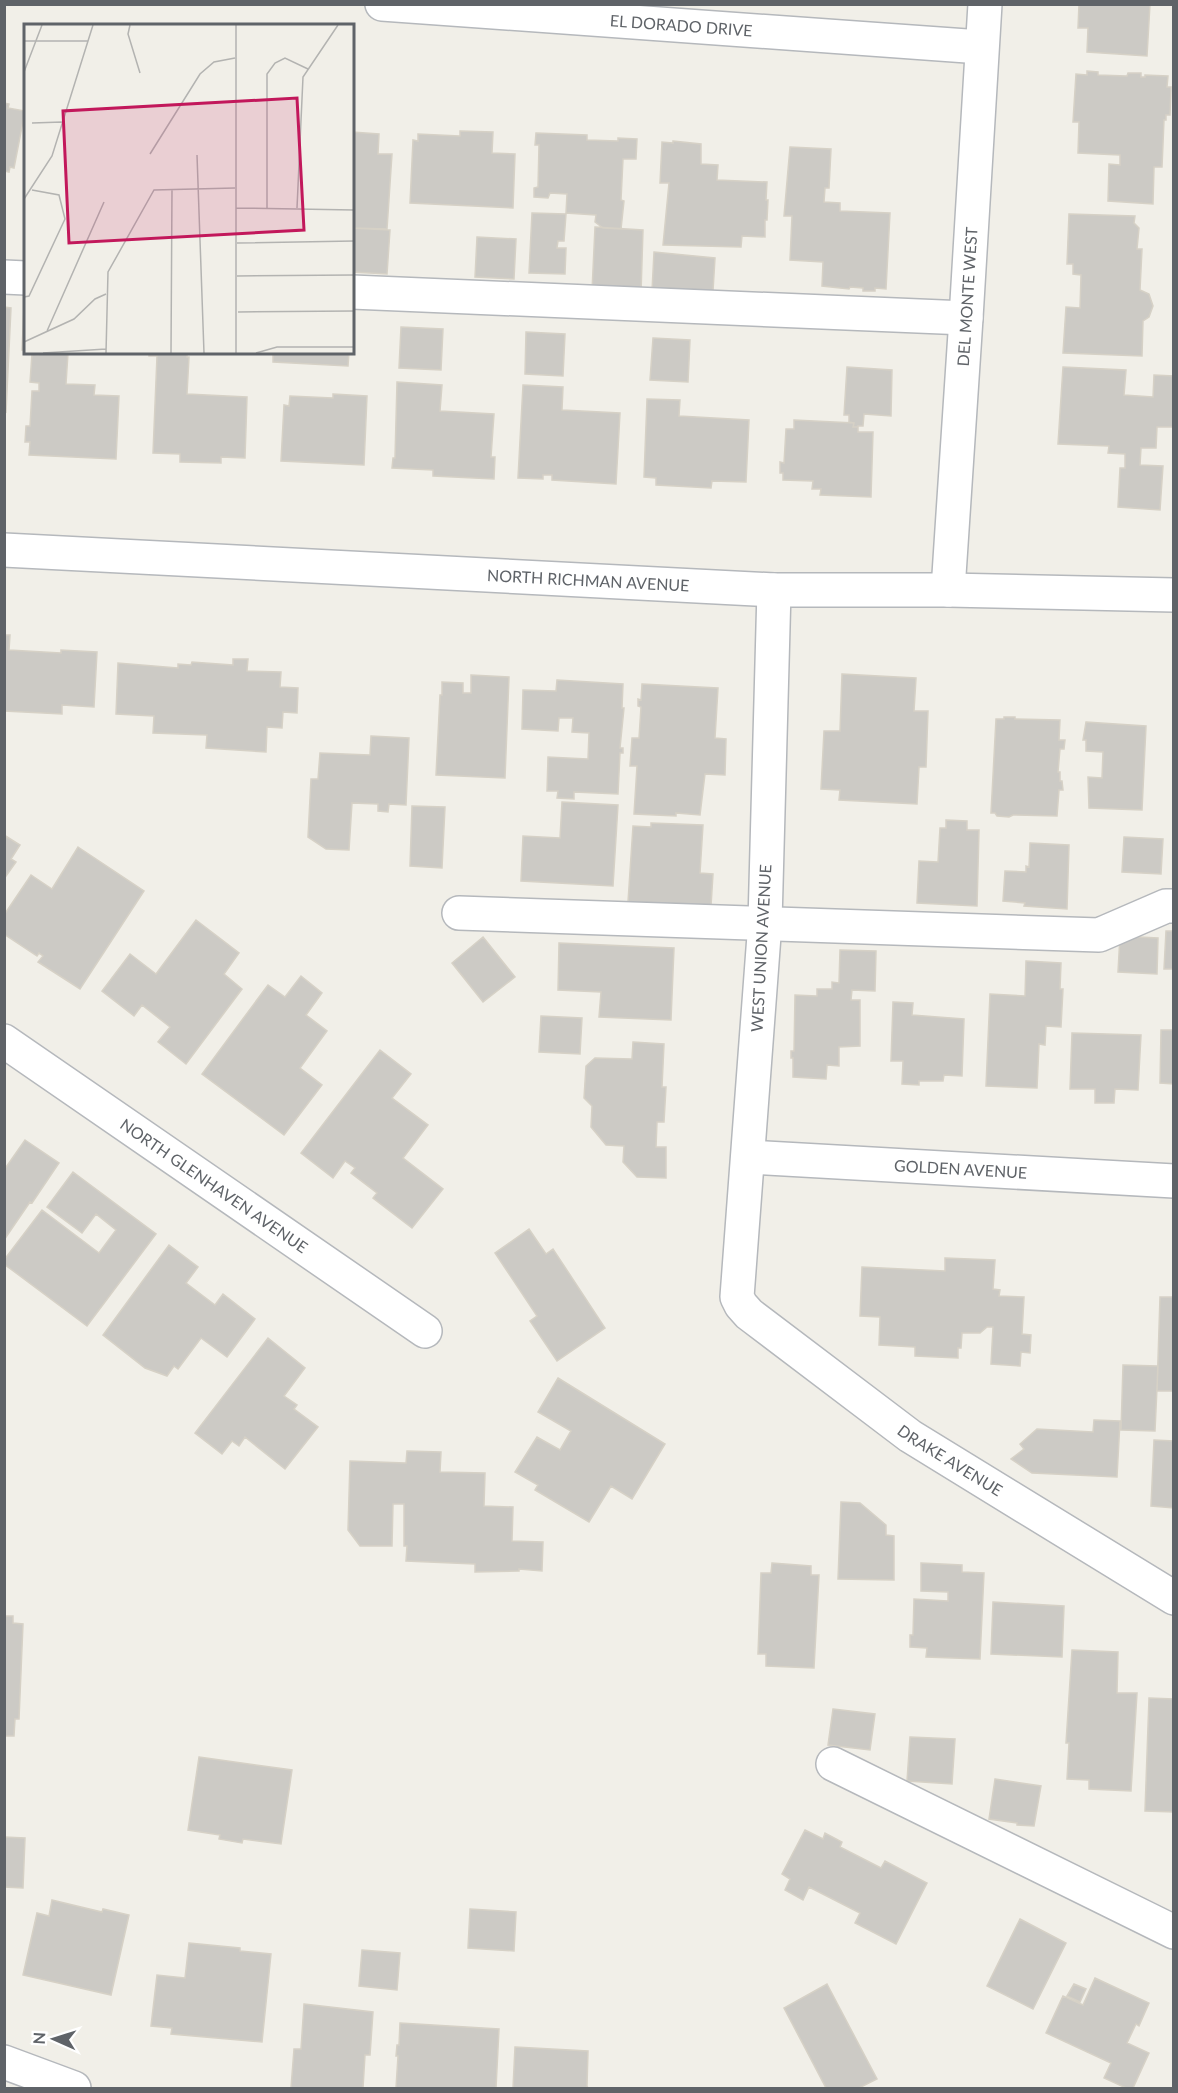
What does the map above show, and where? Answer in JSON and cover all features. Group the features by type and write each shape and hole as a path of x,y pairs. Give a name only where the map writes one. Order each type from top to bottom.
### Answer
{"street":[{"name":"EL DORADO DRIVE","path":"382,4 981,47"},
{"name":"DEL MONTE WEST","path":"948,590 985,4"},
{"path":"4,277 24,278"},
{"path":"354,292 966,318"},
{"name":"NORTH RICHMAN AVENUE","path":"4,550 774,590 948,590 1173,596"},
{"name":"WEST UNION AVENUE","path":"741,1305 737,1297 737,1289 765,922 774,590"},
{"path":"459,913 1099,935 1166,906 1173,906"},
{"name":"NORTH GLENHAVEN AVENUE","path":"4,1041 425,1331"},
{"name":"GOLDEN AVENUE","path":"748,1157 1173,1181"},
{"name":"DRAKE AVENUE","path":"741,1305 749,1314 910,1437 1173,1598"},
{"path":"833,1764 1173,1932"},
{"path":"4,2062 74,2088"}],"building":[{"path":"1079,4 1150,4 1147,56 1087,52 1088,28 1078,28"},
{"path":"1087,71 1098,72 1098,75 1127,76 1128,73 1141,73 1141,77 1145,75 1168,76 1167,87 1171,87 1170,115 1166,115 1166,120 1164,120 1162,167 1154,167 1153,204 1108,201 1109,164 1120,165 1120,155 1078,153 1079,122 1073,122 1076,74 1087,75"},
{"path":"4,103 9,104 8,108 24,111 24,116 14,168 10,167 9,172 4,171"},
{"path":"460,131 493,132 492,153 515,154 513,208 410,203 413,140 418,141 418,134 460,136"},
{"path":"354,132 379,134 378,154 392,154 387,229 354,228"},
{"path":"536,133 587,135 587,140 637,139 636,159 623,159 621,200 624,201 621,229 603,228 595,222 596,215 566,213 567,194 550,193 548,198 534,197 534,188 538,187 539,145 535,145"},
{"path":"673,141 701,144 701,164 718,165 717,180 767,182 765,237 742,236 741,247 663,245 669,183 660,183 662,142 673,143"},
{"path":"790,147 831,149 829,188 825,188 824,202 840,203 840,211 890,213 886,289 875,288 875,291 863,291 863,288 822,286 823,262 790,260 792,216 784,216"},
{"path":"532,213 566,214 564,241 558,241 557,248 566,248 565,274 529,273"},
{"path":"1069,214 1135,216 1134,223 1139,228 1137,249 1142,249 1140,290 1149,294 1153,306 1149,317 1143,321 1142,356 1063,353 1066,307 1080,308 1081,275 1073,274 1073,264 1067,264"},
{"path":"595,227 643,230 641,293 592,291"},
{"path":"354,228 390,230 387,274 354,272"},
{"path":"477,237 516,239 514,279 475,277"},
{"path":"654,252 715,258 713,291 652,291"},
{"path":"4,307 11,308 6,412 4,411"},
{"path":"24,307 24,350 22,350"},
{"path":"401,327 443,329 441,370 399,368"},
{"path":"526,332 565,334 563,376 525,374"},
{"path":"653,338 690,340 688,382 650,380"},
{"path":"32,354 68,354 66,384 95,385 94,395 119,396 116,459 29,455 30,442 25,442 26,426 30,426 32,391 39,391 39,383 30,382"},
{"path":"149,354 187,354 189,357 187,394 247,397 245,458 221,457 221,463 180,462 180,454 153,453 157,356 149,356"},
{"path":"273,354 349,354 348,366 273,362"},
{"path":"847,367 892,370 891,416 864,414 863,426 853,427 854,423 849,422 849,415 844,415"},
{"path":"1063,367 1126,370 1124,395 1153,397 1154,375 1174,376 1174,427 1157,427 1156,448 1141,448 1140,465 1163,466 1160,510 1118,507 1120,468 1125,468 1125,454 1108,453 1109,446 1058,444"},
{"path":"397,382 442,385 440,411 494,414 491,457 495,457 494,479 433,476 433,470 392,468 393,458 395,458"},
{"path":"523,385 563,387 562,410 620,413 616,484 552,480 552,475 543,475 543,479 518,478"},
{"path":"333,394 367,396 364,465 281,461 284,405 289,406 290,396 333,398"},
{"path":"647,399 680,400 679,416 749,420 746,482 712,481 711,488 656,485 656,478 644,477"},
{"path":"794,420 854,423 853,427 858,427 858,432 873,432 871,497 820,495 821,489 812,489 813,481 783,480 783,473 780,473 780,462 784,463 786,429 794,429"},
{"path":"4,635 10,635 9,650 61,653 61,650 97,652 94,707 62,705 62,714 4,711"},
{"path":"233,659 248,659 247,671 281,672 280,687 298,688 297,713 283,712 282,728 267,727 266,752 206,748 207,735 153,733 154,716 116,714 118,663 178,668 178,664 191,665 192,662 233,665"},
{"path":"842,674 916,678 914,711 928,711 926,767 919,767 917,804 839,800 840,790 821,789 824,731 840,731"},
{"path":"471,675 509,677 505,778 436,775 442,682 463,683 463,693 471,693"},
{"path":"557,680 623,684 622,708 624,708 620,748 623,748 623,753 620,753 618,794 574,792 574,799 557,798 558,791 547,791 548,757 588,759 589,733 572,732 573,718 559,718 558,731 522,729 523,690 556,691"},
{"path":"642,684 718,688 715,738 726,739 725,775 705,774 700,815 634,814 637,766 630,766 632,738 639,738 641,707 638,706 638,699 641,700"},
{"path":"1004,717 1060,720 1059,740 1065,740 1064,749 1060,749 1058,772 1060,772 1063,790 1059,790 1057,816 1013,815 1009,817 991,813 996,719 1004,719"},
{"path":"1086,722 1146,726 1142,810 1089,808 1088,777 1102,778 1103,752 1086,751 1086,740 1083,740"},
{"path":"371,736 409,738 406,805 389,804 388,812 378,811 378,804 352,803 349,850 326,849 308,837 311,779 318,779 320,753 370,755"},
{"path":"562,802 618,805 613,886 521,881 523,836 560,838"},
{"path":"412,806 445,807 442,868 410,866"},
{"path":"946,820 967,821 967,830 979,830 977,906 917,903 919,861 938,862 940,828 946,828"},
{"path":"651,823 703,825 700,873 713,874 711,906 628,902 633,826 651,827"},
{"path":"4,835 20,845 11,859 16,862 4,879"},
{"path":"1124,837 1163,839 1161,874 1122,872"},
{"path":"1030,843 1069,845 1067,909 1024,906 1025,903 1003,901 1005,871 1026,872 1026,866 1029,867"},
{"path":"78,847 144,891 80,989 38,962 43,956 39,953 37,956 4,934 4,915 31,875 52,889"},
{"path":"196,920 239,953 224,974 242,989 186,1064 158,1042 170,1027 142,1005 134,1016 102,991 130,954 156,974"},
{"path":"1166,931 1174,931 1174,969 1164,969"},
{"path":"1120,936 1158,938 1157,974 1118,972"},
{"path":"483,937 515,977 483,1002 452,963"},
{"path":"559,943 674,948 671,1020 599,1017 601,992 558,990"},
{"path":"840,950 876,951 875,991 852,990 851,1000 860,1000 860,1046 839,1047 839,1066 827,1065 826,1079 793,1077 791,1051 794,1051 795,995 817,996 817,989 832,989 832,982 839,983"},
{"path":"1026,961 1061,963 1060,989 1063,989 1061,1027 1046,1026 1045,1045 1039,1044 1037,1088 986,1086 990,994 1025,996"},
{"path":"301,976 322,993 306,1015 327,1031 300,1068 322,1085 284,1135 202,1074 268,985 285,997"},
{"path":"893,1002 913,1003 912,1015 964,1019 962,1076 944,1075 943,1081 919,1081 919,1085 902,1084 903,1061 891,1061"},
{"path":"541,1016 582,1018 580,1054 539,1052"},
{"path":"1161,1030 1174,1030 1174,1084 1160,1083"},
{"path":"1072,1033 1141,1035 1138,1090 1115,1089 1114,1103 1095,1103 1095,1089 1070,1089"},
{"path":"633,1042 664,1044 662,1087 666,1087 664,1122 657,1122 656,1147 666,1147 666,1178 637,1177 623,1162 624,1146 606,1145 591,1127 592,1106 584,1098 586,1066 595,1058 632,1059"},
{"path":"380,1050 411,1074 392,1098 428,1125 403,1158 443,1189 412,1228 373,1198 377,1193 351,1173 355,1168 345,1161 333,1178 301,1153"},
{"path":"25,1140 59,1163 4,1240 4,1170"},
{"path":"73,1172 156,1234 87,1326 4,1264 4,1260 42,1210 99,1253 116,1230 96,1214 82,1233 47,1207"},
{"path":"529,1229 546,1254 553,1249 605,1328 557,1361 530,1321 537,1316 495,1253"},
{"path":"169,1245 198,1267 186,1283 215,1305 223,1294 255,1319 227,1357 201,1338 178,1369 174,1366 167,1376 145,1368 103,1335"},
{"path":"945,1258 995,1260 993,1289 1000,1290 999,1296 1024,1297 1022,1334 1031,1335 1030,1353 1021,1352 1020,1366 991,1364 993,1327 987,1327 980,1333 962,1333 958,1358 915,1356 915,1347 879,1345 880,1317 860,1316 862,1267 945,1271"},
{"path":"1160,1297 1174,1297 1174,1391 1157,1391"},
{"path":"268,1338 305,1368 284,1396 297,1405 294,1409 318,1427 285,1469 245,1437 239,1446 232,1441 222,1454 195,1433"},
{"path":"1123,1365 1158,1366 1155,1431 1121,1430"},
{"path":"558,1378 665,1444 632,1499 611,1486 589,1522 535,1490 538,1485 515,1472 537,1437 560,1450 571,1431 538,1412"},
{"path":"1094,1420 1120,1421 1117,1477 1032,1473 1011,1459 1024,1449 1020,1444 1037,1429 1093,1432"},
{"path":"1154,1440 1174,1441 1174,1508 1151,1506"},
{"path":"407,1451 441,1452 440,1472 485,1473 484,1506 513,1507 512,1541 543,1542 542,1571 519,1569 519,1571 475,1572 475,1564 406,1561 404,1504 393,1504 392,1546 360,1546 348,1530 350,1461 406,1463"},
{"path":"841,1502 860,1503 886,1525 886,1535 894,1536 894,1580 838,1579"},
{"path":"772,1563 811,1566 811,1575 819,1575 814,1668 766,1666 766,1654 758,1654 761,1573 771,1573"},
{"path":"921,1563 962,1565 962,1572 984,1573 980,1659 926,1657 927,1648 910,1647 910,1635 913,1635 914,1599 948,1601 948,1592 921,1591"},
{"path":"993,1602 1064,1606 1062,1657 991,1654"},
{"path":"4,1616 13,1616 13,1623 23,1624 19,1719 15,1719 14,1736 4,1736"},
{"path":"1072,1650 1118,1652 1117,1693 1137,1693 1131,1791 1089,1789 1089,1780 1067,1779 1069,1743 1066,1743"},
{"path":"1149,1698 1174,1699 1174,1812 1145,1811"},
{"path":"833,1709 875,1714 870,1750 828,1745"},
{"path":"910,1737 955,1739 952,1784 907,1781"},
{"path":"199,1757 292,1770 281,1844 243,1839 242,1843 219,1839 220,1835 188,1830"},
{"path":"995,1779 1041,1786 1034,1826 989,1819"},
{"path":"805,1830 823,1839 825,1833 842,1842 840,1847 881,1868 885,1861 927,1883 896,1944 855,1923 860,1913 809,1887 803,1900 785,1890 790,1879 782,1874"},
{"path":"4,1837 25,1838 23,1888 4,1887"},
{"path":"52,1900 102,1912 103,1909 129,1915 111,1995 23,1975 37,1913 49,1916"},
{"path":"470,1909 516,1912 514,1951 468,1948"},
{"path":"1020,1919 1066,1943 1033,2009 987,1986"},
{"path":"189,1943 240,1948 240,1951 271,1954 262,2042 171,2034 172,2028 151,2026 157,1975 185,1978"},
{"path":"362,1950 400,1953 397,1990 359,1986"},
{"path":"1095,1978 1149,2003 1139,2026 1136,2024 1127,2043 1149,2053 1133,2088 1126,2088 1104,2078 1111,2063 1046,2033 1063,1996 1083,2005"},
{"path":"827,1984 877,2079 859,2088 826,2088 784,2008"},
{"path":"1074,1984 1086,1989 1080,2002 1067,1996"},
{"path":"304,2004 373,2012 370,2055 365,2055 363,2088 291,2088 294,2049 301,2049"},
{"path":"400,2023 499,2029 496,2088 396,2088 398,2056 396,2056"},
{"path":"515,2047 588,2051 588,2088 513,2088"}]}
